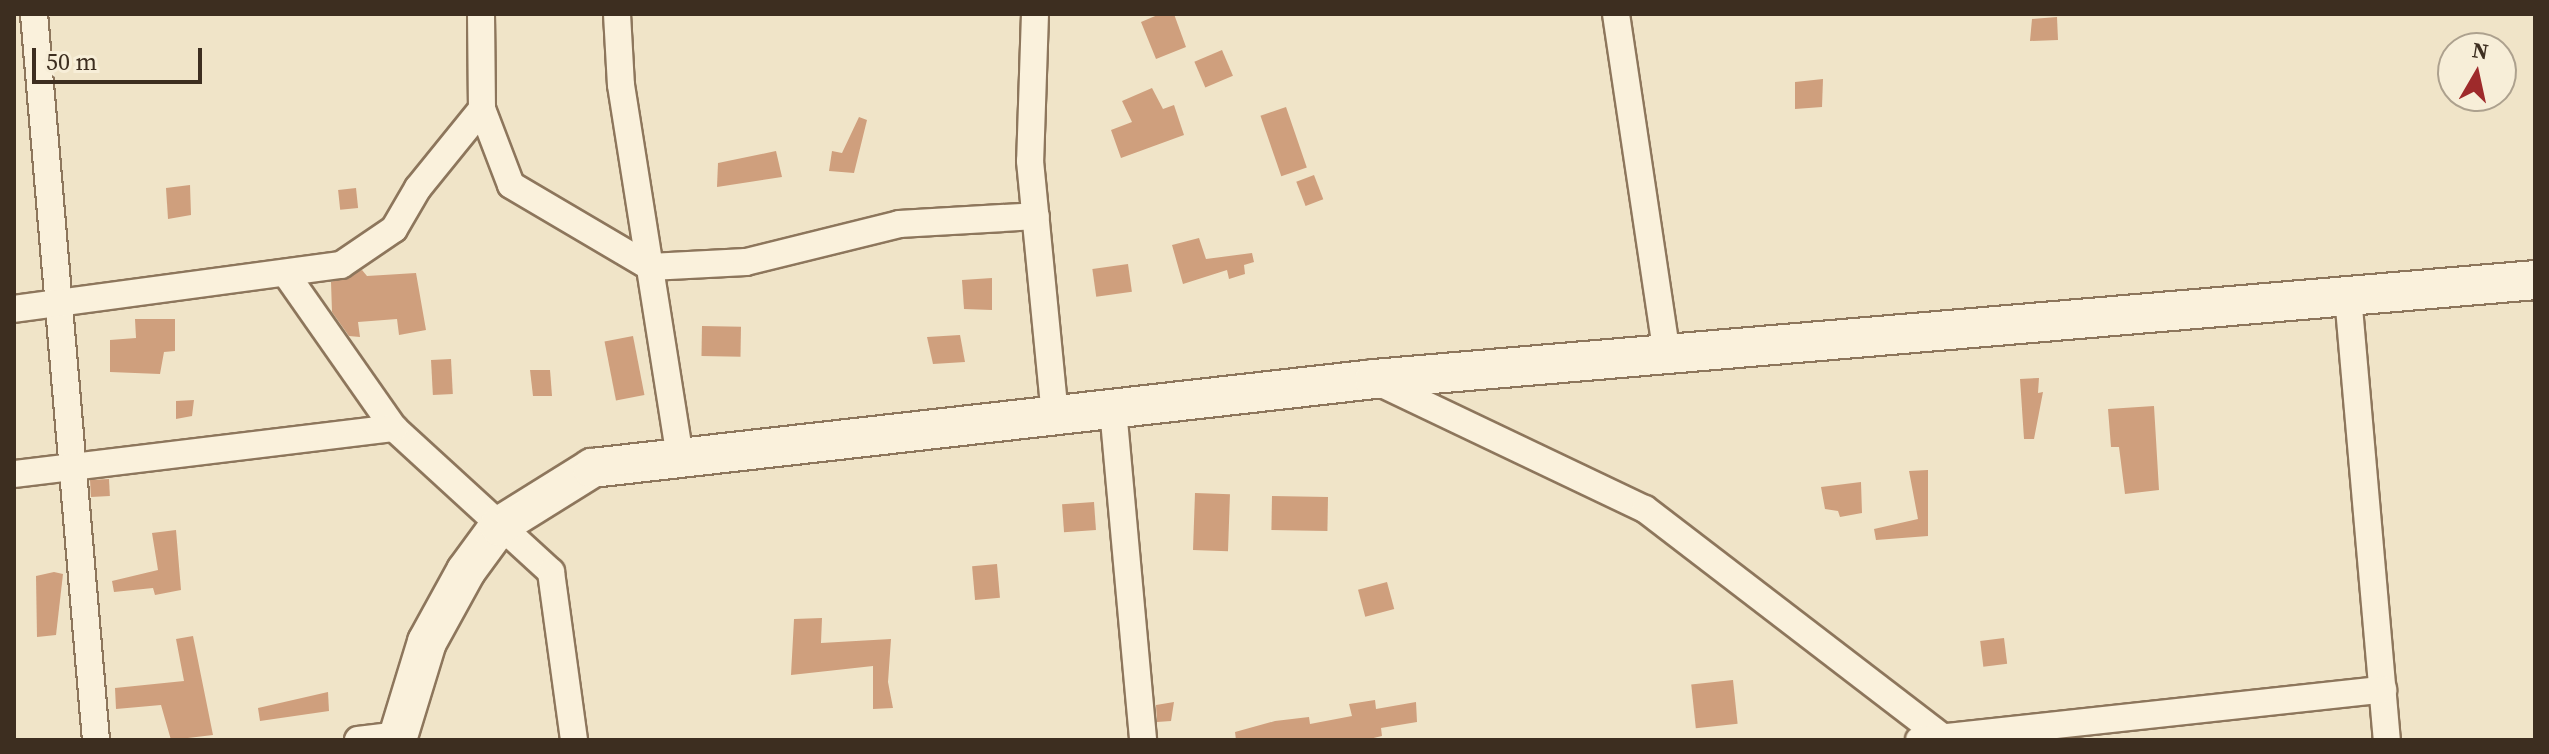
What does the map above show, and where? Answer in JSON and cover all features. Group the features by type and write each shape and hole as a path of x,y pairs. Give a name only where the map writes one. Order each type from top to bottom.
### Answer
{"main road":[{"path":"397,738 427,642 466,571 499,526 592,468 1374,379 2535,280"}],"street":[{"path":"34,14 96,740"},
{"path":"481,14 482,109 511,185 650,267 746,262 899,224 1036,216"},
{"path":"617,14 621,85 680,458"},
{"path":"1035,14 1030,161 1055,415"},
{"path":"1616,14 1667,354"},
{"path":"14,309 341,265 394,229 418,188 482,109"},
{"path":"286,274 394,428 551,572 574,740"},
{"path":"2348,296 2387,740"},
{"path":"1374,379 1645,509 1937,738 2383,690"},
{"path":"1113,409 1143,740"},
{"path":"14,474 394,428"},
{"path":"358,740 397,738"}],"building":[{"path":"1160,14 1174,14 1186,47 1156,59 1141,22"},
{"path":"2057,17 2058,40 2030,41 2032,19"},
{"path":"1222,50 1233,76 1205,87 1194,62"},
{"path":"1823,79 1822,107 1795,109 1795,82"},
{"path":"1152,88 1163,109 1174,105 1184,135 1121,158 1111,130 1132,122 1122,101"},
{"path":"1286,107 1307,168 1281,176 1260,116"},
{"path":"859,117 867,120 854,173 829,171 832,151 842,153"},
{"path":"776,151 782,177 717,187 718,163"},
{"path":"1314,175 1323,199 1306,206 1296,182"},
{"path":"190,185 191,215 168,219 166,188"},
{"path":"356,188 358,208 340,210 338,190"},
{"path":"1199,238 1206,259 1252,253 1254,262 1244,265 1245,274 1229,279 1227,270 1183,284 1172,245"},
{"path":"1128,264 1132,292 1096,297 1092,269"},
{"path":"362,270 367,276 416,273 426,330 399,335 397,319 358,322 360,337 349,336 332,312 331,282"},
{"path":"992,278 992,310 964,309 962,280"},
{"path":"135,319 175,319 175,351 164,352 160,374 110,372 110,340 136,338"},
{"path":"702,326 741,327 740,357 701,356"},
{"path":"960,335 965,362 933,364 927,337"},
{"path":"633,336 644,395 616,400 605,342"},
{"path":"451,359 453,394 433,395 431,360"},
{"path":"530,370 550,370 552,396 533,396"},
{"path":"2039,378 2038,393 2043,392 2034,439 2024,439 2020,379"},
{"path":"194,400 192,416 176,419 176,401"},
{"path":"2154,406 2159,490 2125,494 2119,447 2111,447 2108,409"},
{"path":"1928,470 1928,536 1876,540 1874,529 1918,519 1909,471"},
{"path":"109,479 110,496 91,497 90,480"},
{"path":"1861,482 1862,513 1840,517 1838,511 1825,509 1821,487"},
{"path":"1195,493 1230,494 1228,551 1193,550"},
{"path":"1272,496 1328,497 1327,531 1271,530"},
{"path":"1094,502 1096,530 1064,532 1062,504"},
{"path":"176,530 181,590 155,595 153,588 114,592 112,581 158,570 152,533"},
{"path":"997,564 1000,598 975,600 972,566"},
{"path":"54,572 63,574 56,635 37,637 36,576"},
{"path":"1387,582 1394,609 1365,617 1358,590"},
{"path":"822,618 821,643 891,639 888,682 893,708 873,709 873,666 791,675 794,619"},
{"path":"193,636 213,735 171,740 161,705 116,709 115,688 184,681 176,639"},
{"path":"2004,638 2007,664 1983,667 1980,641"},
{"path":"1733,680 1738,724 1696,728 1691,684"},
{"path":"328,692 329,711 260,721 258,708"},
{"path":"1375,700 1376,709 1416,702 1417,722 1381,728 1382,736 1365,740 1236,740 1235,732 1275,721 1309,717 1310,724 1352,716 1349,704"},
{"path":"1174,702 1171,721 1157,722 1156,705"}]}
